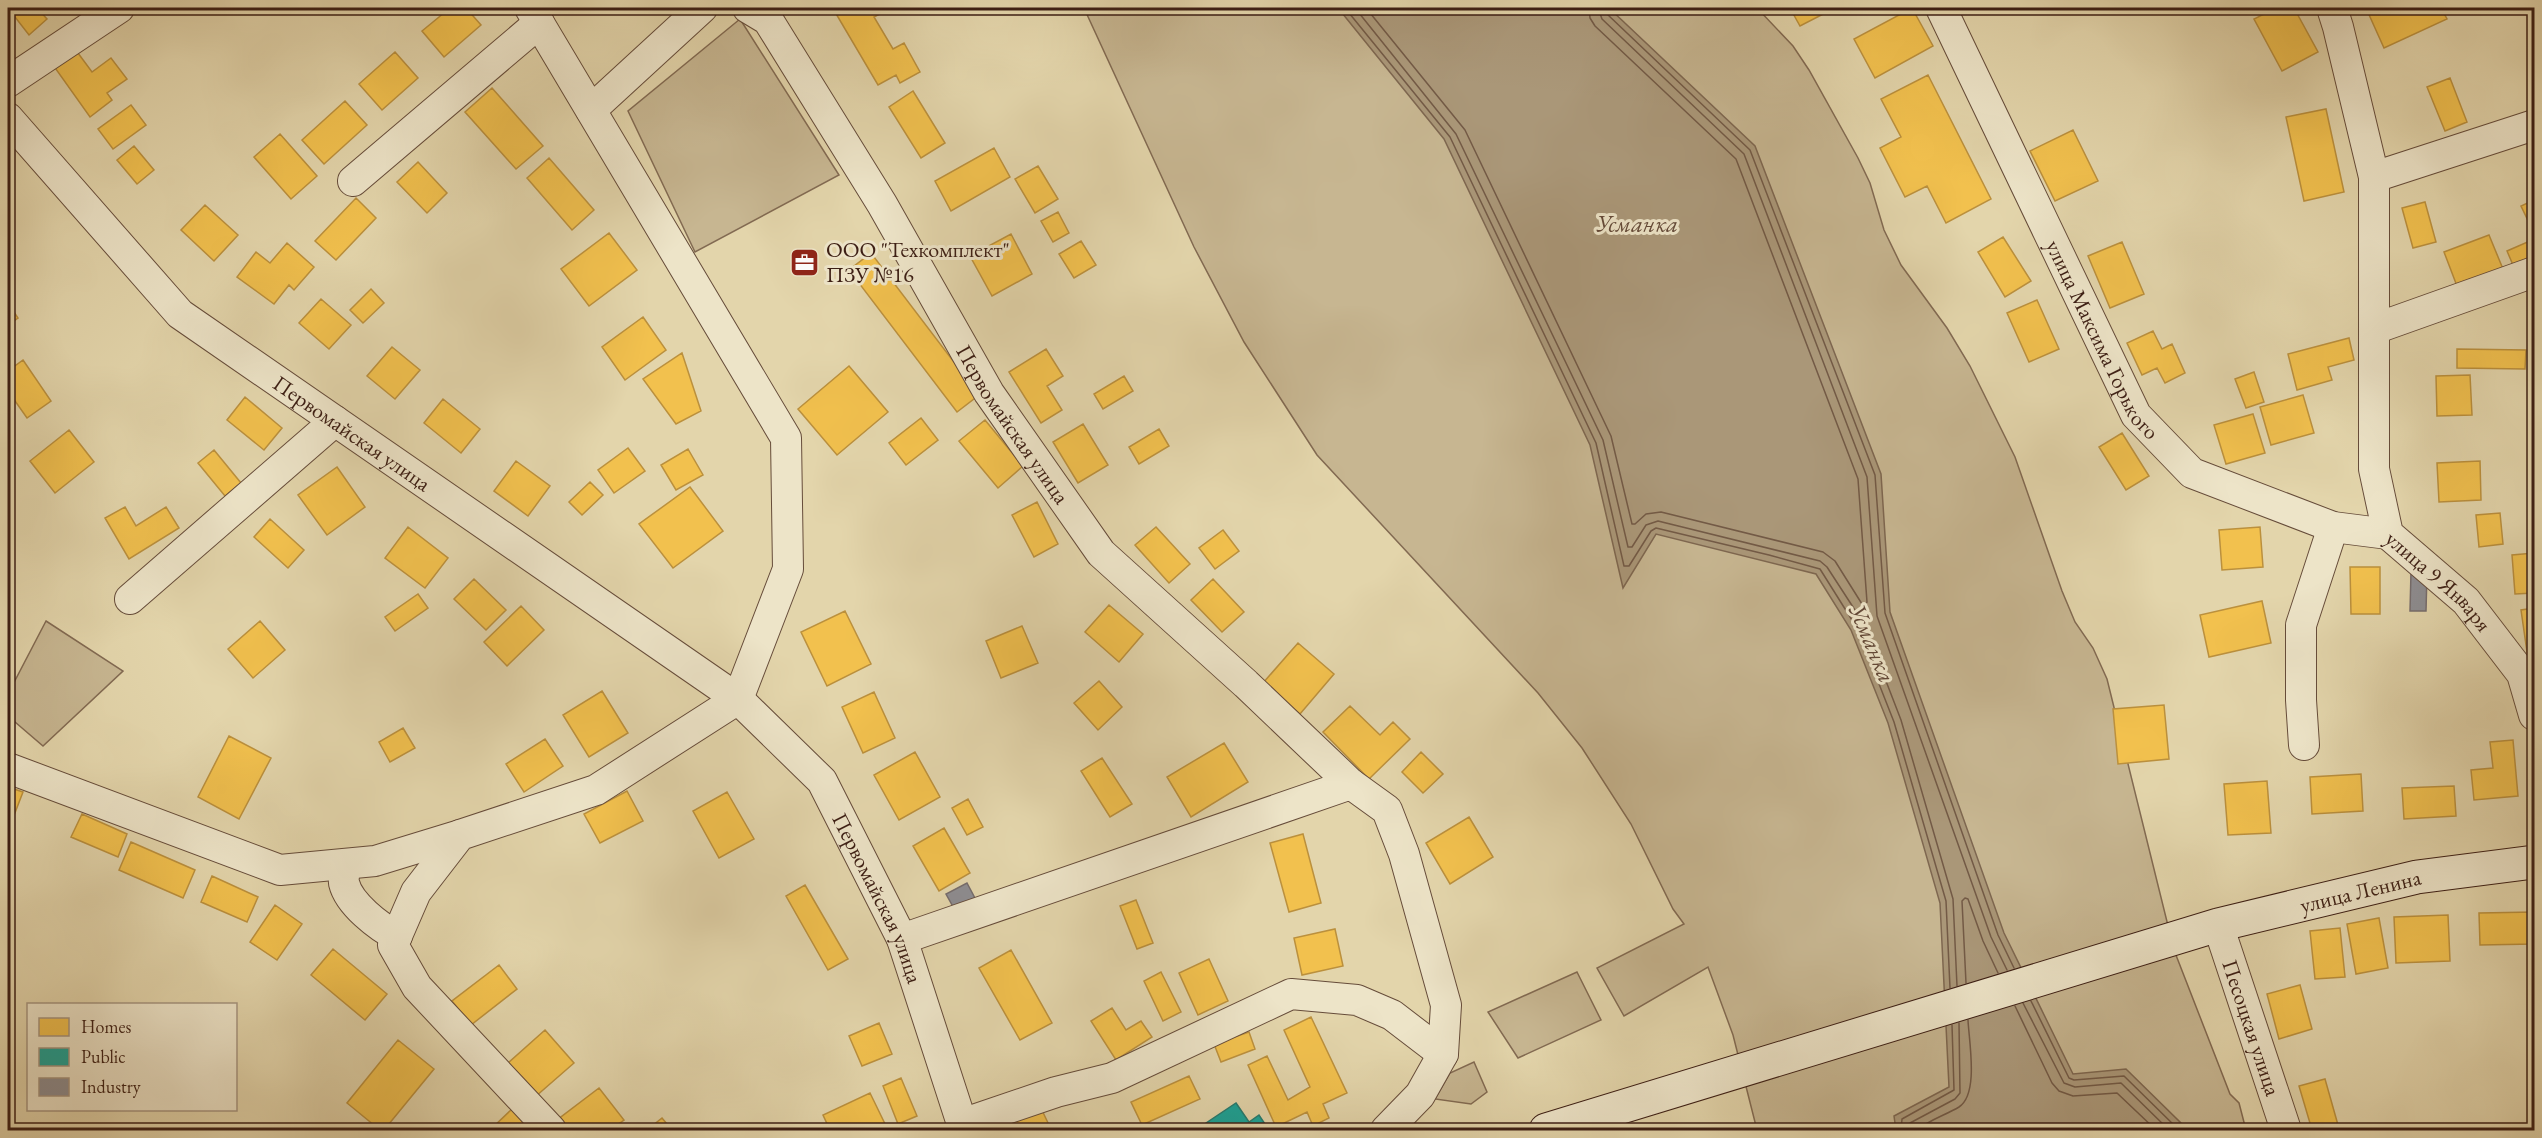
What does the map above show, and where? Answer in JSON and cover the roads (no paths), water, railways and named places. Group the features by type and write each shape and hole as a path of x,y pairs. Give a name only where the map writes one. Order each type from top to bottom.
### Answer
{"main road":[{"name":"улица Ленина","path":"1546,1131 2203,929 2417,877 2535,862"}],"street":[{"path":"8,82 119,8"},
{"path":"591,110 702,8"},
{"name":"улица Максима Горького","path":"1941,8 2136,415 2192,473 2333,527 2388,534"},
{"name":"улица 9 Января","path":"2332,8 2374,177 2374,469 2388,534 2466,602 2522,674 2535,715"},
{"name":"Первомайская улица","path":"767,12 882,204 989,393 1101,553 1246,684 1351,784 1388,810 1404,854 1446,1005 1443,1054"},
{"path":"8,768 280,870 346,864 375,861 596,790 738,699 788,569 786,438 534,15 353,182"},
{"name":"Первомайская улица","path":"8,118 180,314 738,699 822,781 902,939 963,1127"},
{"path":"2374,177 2535,125"},
{"path":"2374,329 2535,272"},
{"path":"130,599 335,421"},
{"path":"2304,745 2301,700 2301,625 2333,527"},
{"path":"902,939 1351,784"},
{"path":"460,835 416,892 393,945 417,987 551,1131"},
{"path":"346,864 344,883 358,906 383,929 397,936"},
{"name":"Песоцкая улица","path":"2203,929 2286,1131"},
{"path":"963,1127 1056,1092 1112,1078 1291,994 1357,1000 1392,1015 1443,1054 1420,1095 1386,1131"}],"water":[{"name":"Усманка","path":"1338,8 1609,8 1755,146 1881,474 1890,612 2004,933 2073,1074 2126,1069 2184,1126 2185,1130 1896,1130 1894,1116 1949,1087 1940,903 1888,723 1851,630 1816,574 1656,534 1623,588 1590,445 1444,139"}],"place":[{"name":"ООО \"Техкомплект\" ПЗУ №16","path":"805,262"}]}
